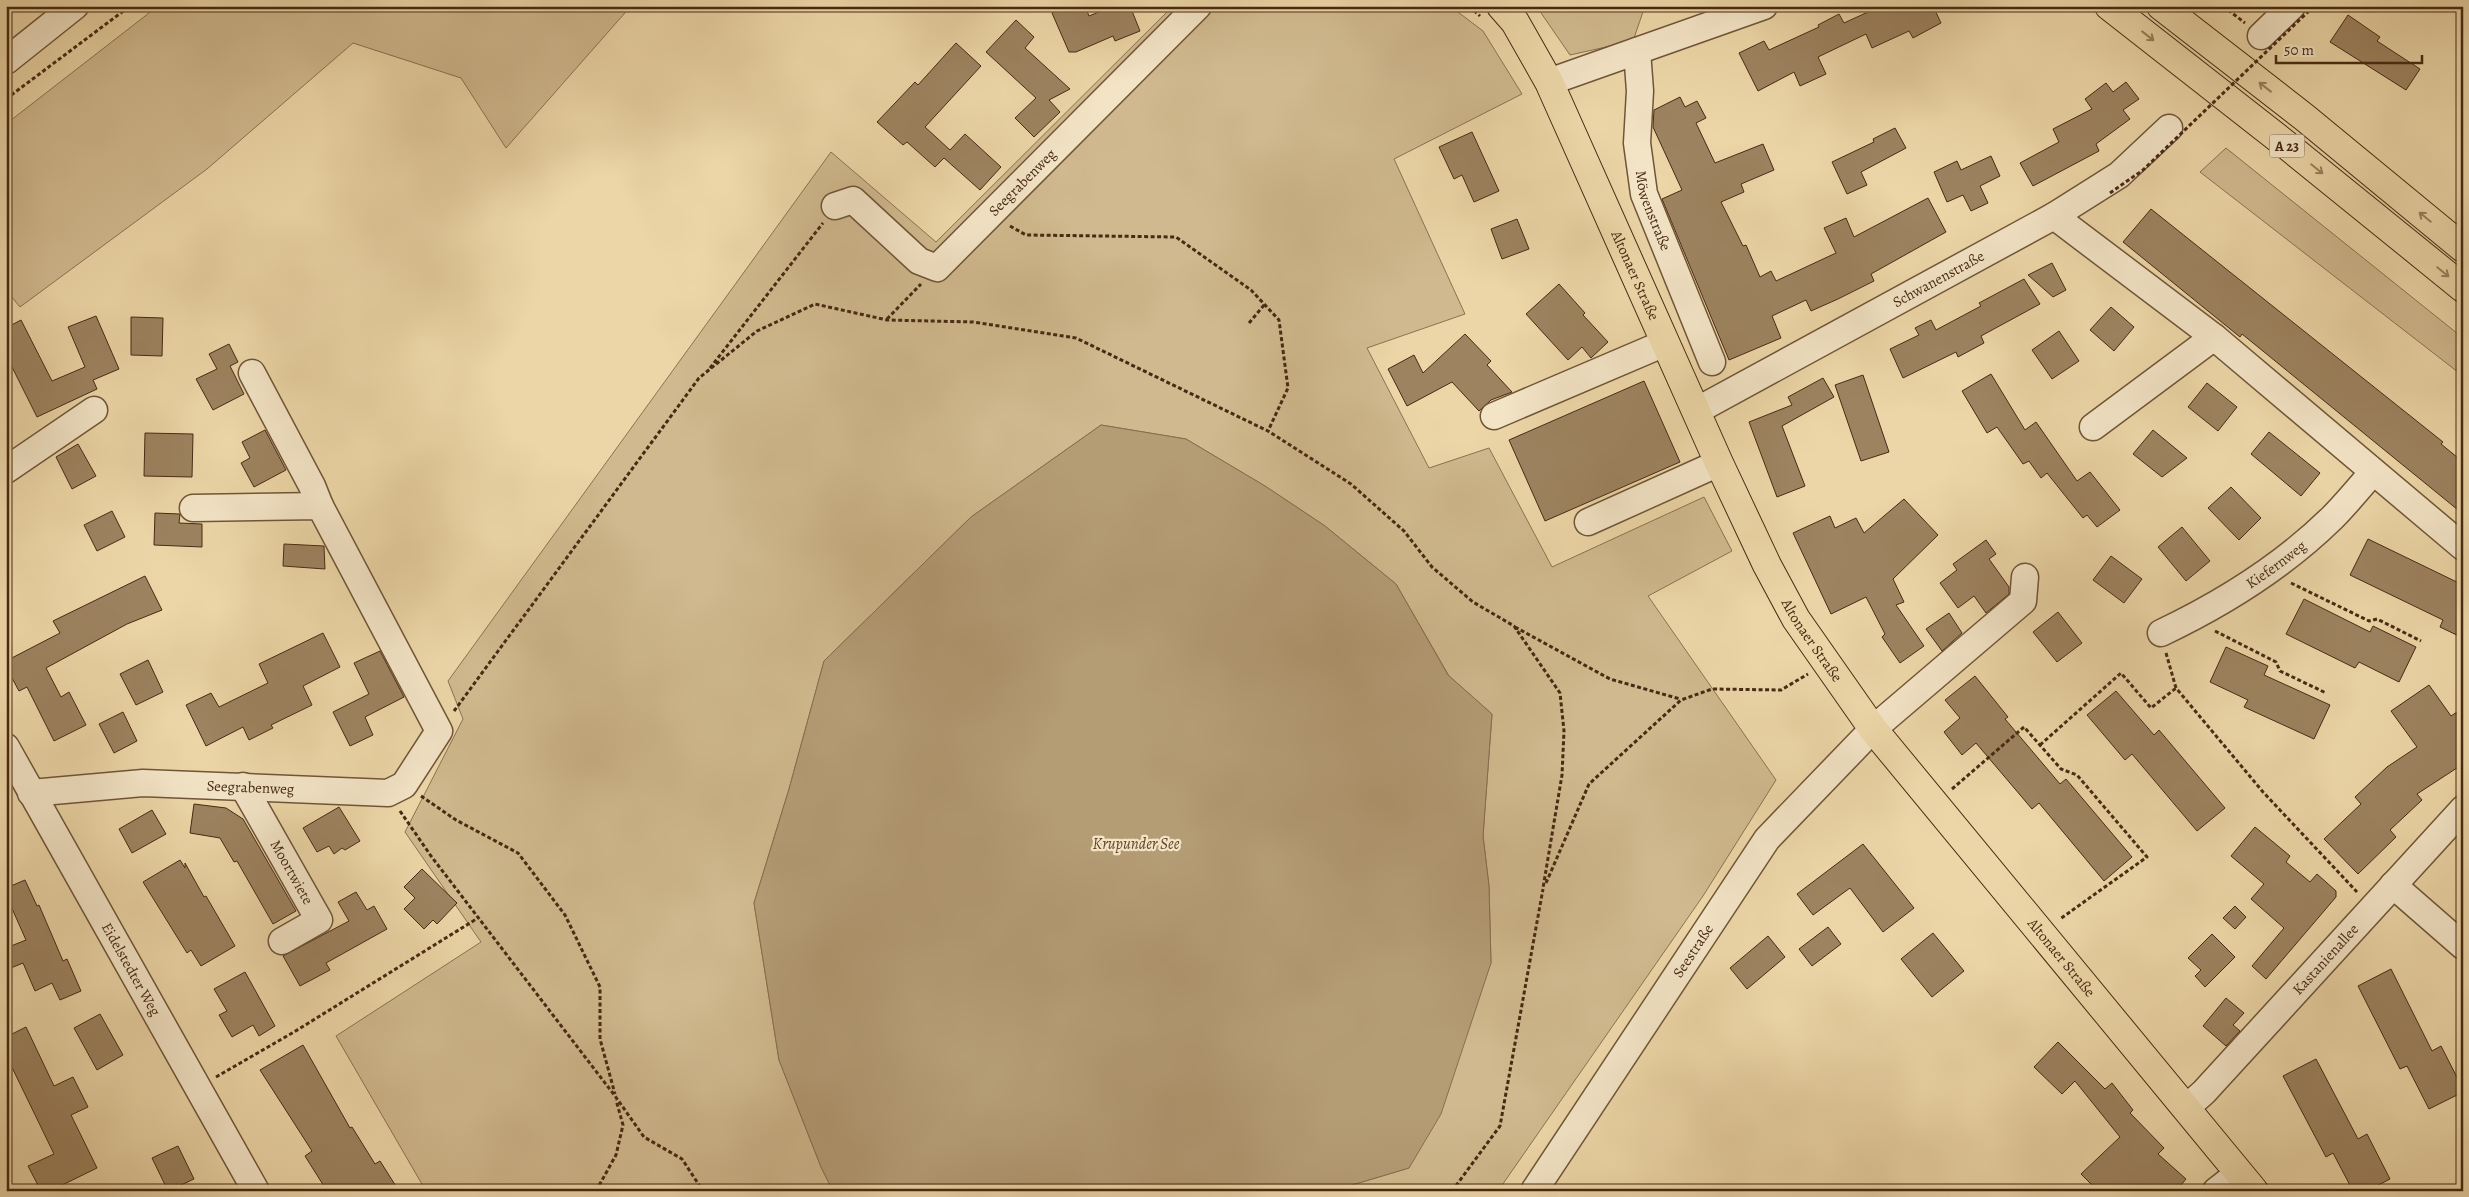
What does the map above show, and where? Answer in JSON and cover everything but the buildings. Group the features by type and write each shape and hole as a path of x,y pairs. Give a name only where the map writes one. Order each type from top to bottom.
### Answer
{"main road":[{"name":"Altonaer Straße","path":"1501,6 1515,22 1549,82 1719,463 1767,565 1796,619 1873,729 2247,1182"},
{"name":"A 23","path":"2109,6 2284,143 2463,288"},
{"name":"A 23","path":"2160,6 2304,117 2463,248"}],"street":[{"path":"6,61 75,6"},
{"name":"Seegrabenweg","path":"937,268 991,216 1198,6"},
{"path":"1549,82 1764,6"},
{"path":"2261,36 2292,6"},
{"name":"Möwenstraße","path":"1637,51 1640,91 1637,142 1644,194 1712,362"},
{"name":"Schwanenstraße","path":"1696,411 2054,216 2119,175 2169,128"},
{"path":"835,206 853,200 919,261 937,268"},
{"path":"2054,216 2214,337 2463,547"},
{"path":"2093,427 2214,337"},
{"path":"1494,416 1665,342"},
{"path":"252,373 439,731 396,789"},
{"path":"6,470 94,410"},
{"path":"1588,522 1719,463"},
{"name":"Kiefernweg","path":"2161,634 2191,619 2268,572 2332,518 2373,472"},
{"path":"193,508 320,506"},
{"name":"Seestraße","path":"1534,1191 1767,839 1873,729 2023,601 2025,577"},
{"name":"Eidelstedter Weg","path":"6,747 256,1191"},
{"name":"Seegrabenweg","path":"31,794 143,783 396,789"},
{"name":"Moortwiete","path":"243,786 319,920 282,941"},
{"name":"Kastanienallee","path":"2186,1108 2204,1092 2463,809"},
{"path":"2393,885 2463,946"},
{"path":"2216,1191 2247,1182"}],"path":[{"path":"6,99 130,6"},
{"path":"2110,193 2143,170 2314,6"},
{"path":"707,372 835,206"},
{"path":"991,216 1026,235 1176,237 1251,290 1279,320 1288,388 1268,431"},
{"path":"887,320 937,268"},
{"path":"439,731 699,378 758,331 815,304 887,320 973,322 1076,338 1268,431 1351,484 1404,531 1432,567 1473,602 1610,680 1680,700"},
{"path":"1249,322 1265,304"},
{"path":"2268,572 2369,621 2377,619 2421,641"},
{"path":"2191,619 2276,662 2280,671 2326,693"},
{"path":"1452,1191 1500,1126 1562,775 1564,732 1560,693 1514,626"},
{"path":"2161,634 2176,688 2264,792 2373,907"},
{"path":"1543,888 1589,784 1680,700 1712,689 1781,690 1811,673"},
{"path":"2040,745 2121,673 2151,708 2176,688"},
{"path":"1934,803 2024,727 2061,769 2077,775 2147,857 2060,918"},
{"path":"396,789 431,856 615,1096 644,1137 682,1159 703,1191"},
{"path":"396,789 518,853 565,915 600,986 600,1039 623,1125 616,1155 596,1191"},
{"path":"197,1088 294,1032 478,918"}],"shaded area":[{"path":"158,6 631,6 506,148 461,78 353,43 207,169 20,307 6,290 6,124"},
{"path":"1173,6 1450,6 1483,31 1522,94 1394,159 1465,314 1367,348 1429,468 1489,448 1552,567 1704,497 1732,551 1648,596 1776,780 1703,896 1498,1191 1351,1191 1352,1185 1409,1168 1491,963 1489,886 1483,836 1492,714 1449,676 1396,584 1325,526 1265,486 1186,439 1101,425 971,517 824,661 789,789 754,903 779,1060 821,1167 833,1191 426,1191 336,1036 481,942 405,832 463,719 448,681 831,152 936,242"},
{"path":"1540,6 1645,6 1633,41 1570,55 1539,10"},
{"path":"2226,148 2463,338 2463,376 2200,172"}],"water":[{"name":"Krupunder See","path":"1101,425 1186,439 1265,486 1325,526 1396,584 1448,675 1492,714 1483,836 1489,886 1491,963 1441,1114 1409,1168 1352,1185 1351,1191 833,1191 821,1167 779,1060 754,903 789,789 824,661 971,517"}]}
